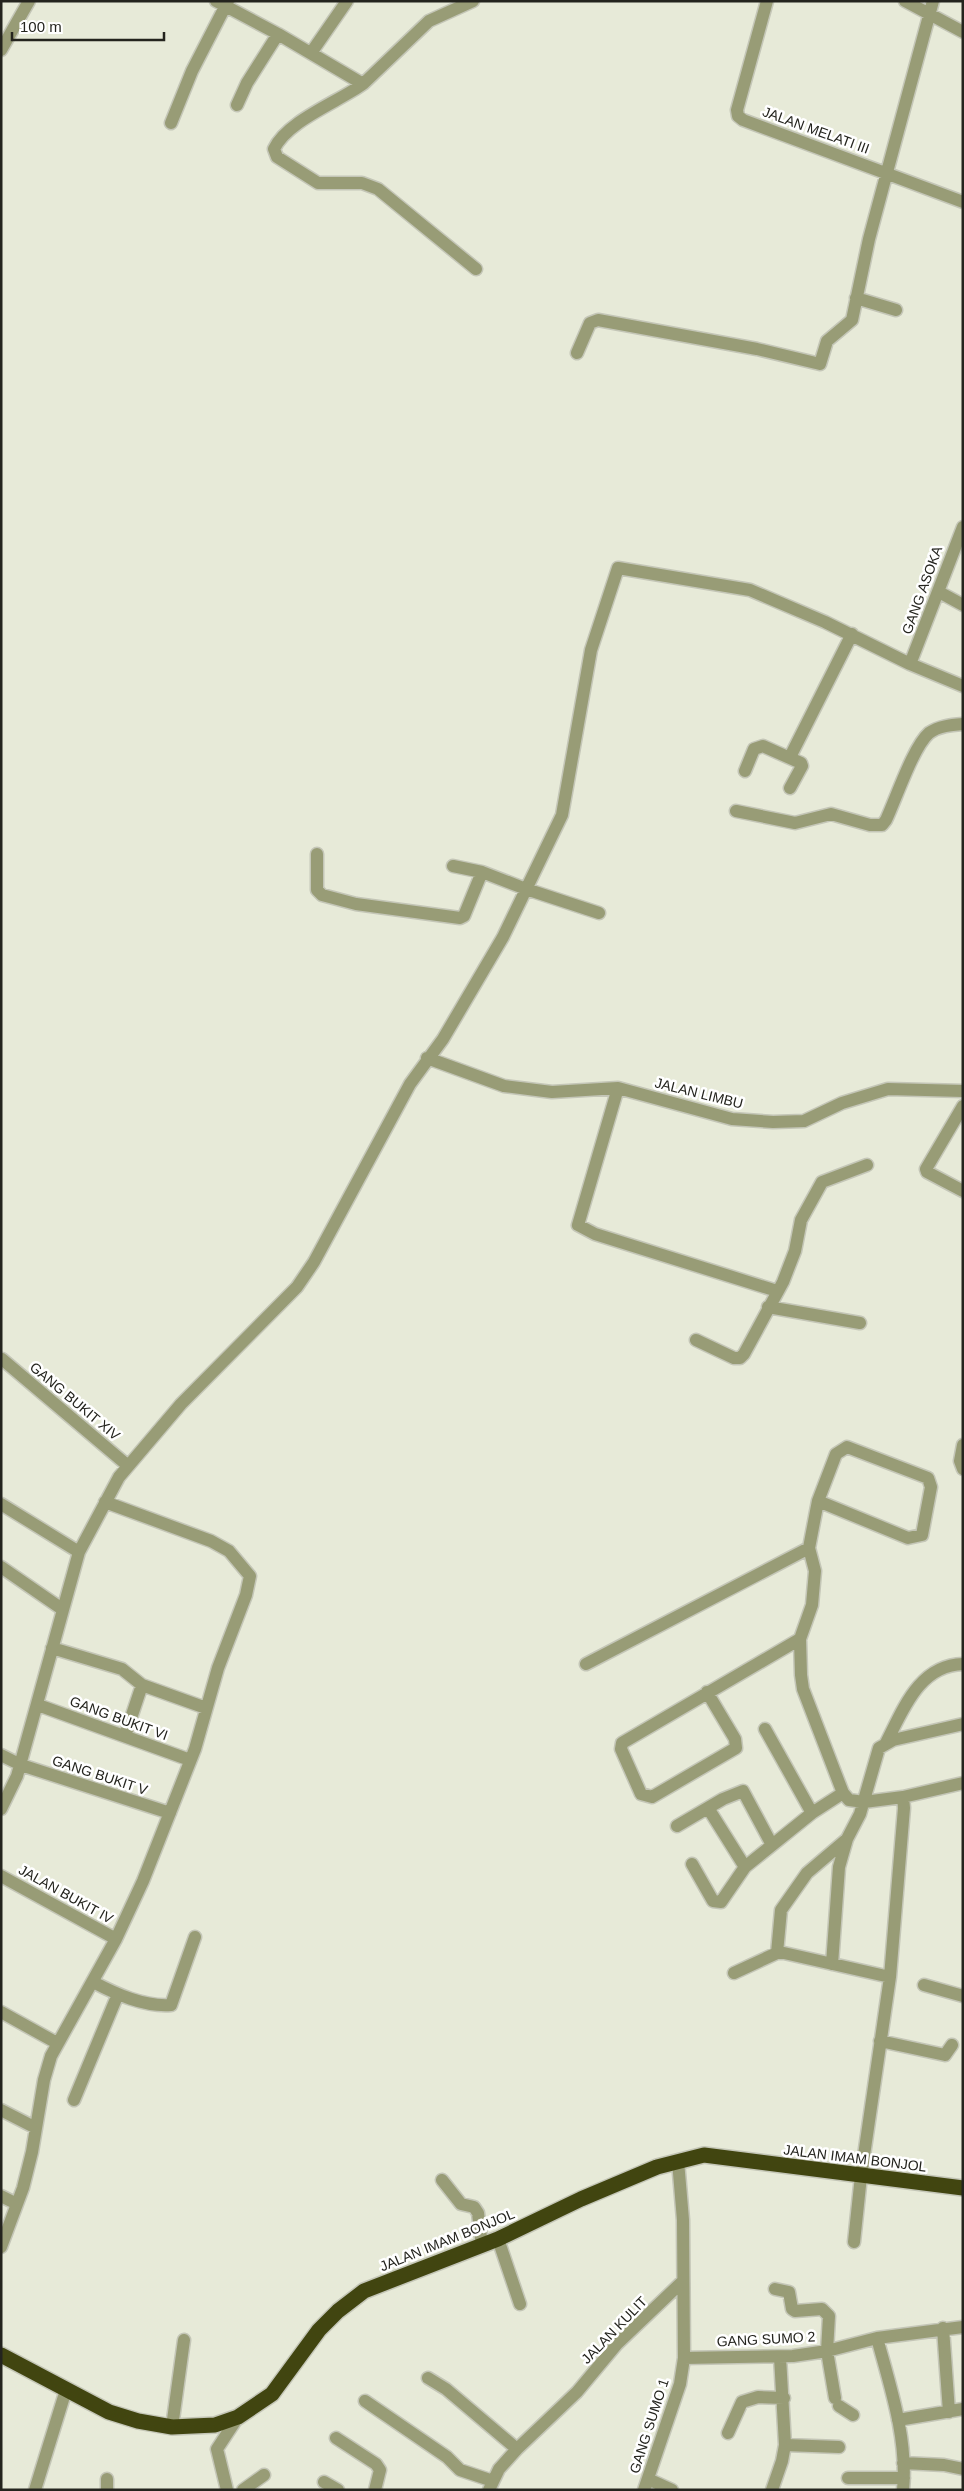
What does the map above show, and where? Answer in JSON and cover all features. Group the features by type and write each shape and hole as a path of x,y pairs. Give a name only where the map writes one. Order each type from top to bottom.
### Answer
{"highway":[{"name":"JALAN IMAM BONJOL","path":"1,2355 109,2412 138,2421 172,2427 215,2425 238,2417 272,2394 319,2330 351,2299 364,2291 482,2246 580,2198 656,2167 704,2155 963,2188"}],"street":[{"path":"1,50 28,1"},
{"path":"312,53 347,1"},
{"path":"473,1 429,20 363,84 303,121 278,141 274,149 277,157 318,182 362,183 378,190 476,269"},
{"name":"JALAN MELATI III","path":"767,1 737,113 743,120 887,172 963,202"},
{"path":"905,1 963,32"},
{"path":"577,353 590,323 598,320 757,349 820,364 827,341 852,320 868,239 933,1"},
{"path":"171,122 223,3 363,84"},
{"path":"237,105 278,34"},
{"path":"856,298 896,310"},
{"name":"GANG ASOKA","path":"910,664 963,527"},
{"path":"1,1809 20,1765 79,1552 105,1502 127,1465 181,1404 297,1287 314,1262 410,1084 427,1058 443,1040 493,954 526,889 562,815 590,650 618,568 750,590 852,634 910,664 963,686"},
{"path":"939,592 963,605"},
{"path":"790,757 852,634"},
{"path":"736,810 795,823 831,814 870,825 882,825 920,744 930,732 946,725 963,724"},
{"path":"745,772 754,748 759,746 790,757 800,762 802,766 790,788"},
{"path":"317,854 316,882 317,890 322,895 356,904 455,919 464,916 482,872"},
{"path":"453,866 482,872 599,913"},
{"name":"JALAN LIMBU","path":"427,1058 504,1086 552,1092 618,1088 732,1119 773,1122 804,1121 842,1103 888,1089 963,1090"},
{"path":"618,1088 578,1225 595,1234 777,1291"},
{"path":"963,1106 926,1169 927,1172 963,1190"},
{"path":"696,1340 734,1358 740,1358 777,1291 795,1251 801,1220 822,1182 867,1165"},
{"path":"768,1307 860,1323"},
{"name":"GANG BUKIT XIV","path":"2,1359 127,1465"},
{"path":"963,1445 960,1461 963,1469"},
{"path":"818,1501 908,1538 915,1538 922,1535 931,1487 928,1478 848,1447 836,1454 818,1501 808,1548 815,1571 812,1605 800,1639 803,1689 843,1793 849,1800 864,1802 904,1797 963,1783"},
{"path":"1,2246 17,2204 32,2152 44,2080 51,2056 116,1939 143,1881 190,1760 218,1668 246,1595 250,1576 229,1551 211,1541 105,1502"},
{"path":"1,1504 79,1552"},
{"path":"586,1664 784,1561 802,1554 808,1548"},
{"path":"1,1567 62,1609"},
{"path":"707,1692 736,1739 736,1748 652,1797 641,1794 621,1748 622,1743 707,1692 800,1639"},
{"path":"52,1648 122,1669 142,1685 206,1708"},
{"path":"886,1743 920,1683 936,1670 963,1664"},
{"path":"125,1736 142,1685"},
{"name":"GANG BUKIT VI","path":"38,1705 190,1760"},
{"path":"832,1964 839,1867 847,1839 855,1826 864,1802 879,1748 886,1743 963,1724"},
{"path":"765,1729 812,1812"},
{"name":"GANG BUKIT V","path":"1,1755 20,1765 170,1813"},
{"path":"677,1826 708,1808 744,1791 772,1845"},
{"path":"692,1864 705,1889 717,1903 721,1902 730,1892 745,1867 812,1812 843,1793"},
{"path":"854,2242 861,2176 890,1977 904,1824 904,1797"},
{"path":"708,1808 745,1867"},
{"path":"777,1953 781,1910 807,1873 847,1839"},
{"name":"JALAN BUKIT IV","path":"1,1876 116,1939"},
{"path":"93,1982 118,1994 159,2006 170,2004 195,1937"},
{"path":"734,1973 777,1953 890,1977"},
{"path":"924,1985 963,1996"},
{"path":"74,2100 118,1994"},
{"path":"1,2012 57,2043"},
{"path":"880,2040 945,2055 948,2054 952,2045"},
{"path":"1,2110 36,2128"},
{"path":"678,2161 683,2220 683,2281"},
{"path":"442,2180 461,2204 474,2207 478,2213 482,2246"},
{"path":"1,2196 17,2204"},
{"path":"498,2239 520,2304"},
{"name":"GANG SUMO 1","path":"646,2484 680,2384 684,2358 683,2281"},
{"name":"JALAN KULIT","path":"491,2486 517,2449 577,2392 618,2344 683,2281"},
{"path":"775,2289 789,2292 792,2309 795,2311 822,2309 826,2311 829,2316 827,2351 837,2402 853,2415"},
{"name":"GANG SUMO 2","path":"684,2358 780,2357 827,2351 877,2338 943,2328 963,2327"},
{"path":"943,2328 949,2412"},
{"path":"848,2478 903,2484 903,2463 898,2420 877,2338"},
{"path":"172,2427 184,2340"},
{"path":"772,2490 782,2461 785,2445 784,2398 780,2357"},
{"path":"428,2378 446,2389 517,2449"},
{"path":"35,2490 66,2390"},
{"path":"728,2433 742,2402 758,2397 784,2398"},
{"path":"365,2401 447,2457 460,2470 491,2486"},
{"path":"898,2420 963,2409"},
{"path":"227,2490 218,2458 218,2445 238,2417"},
{"path":"336,2438 376,2464 380,2470 375,2490"},
{"path":"785,2445 839,2447"},
{"path":"903,2463 944,2464 963,2470"},
{"path":"242,2490 264,2475"},
{"path":"324,2482 338,2490"},
{"path":"646,2484 672,2490"}]}
